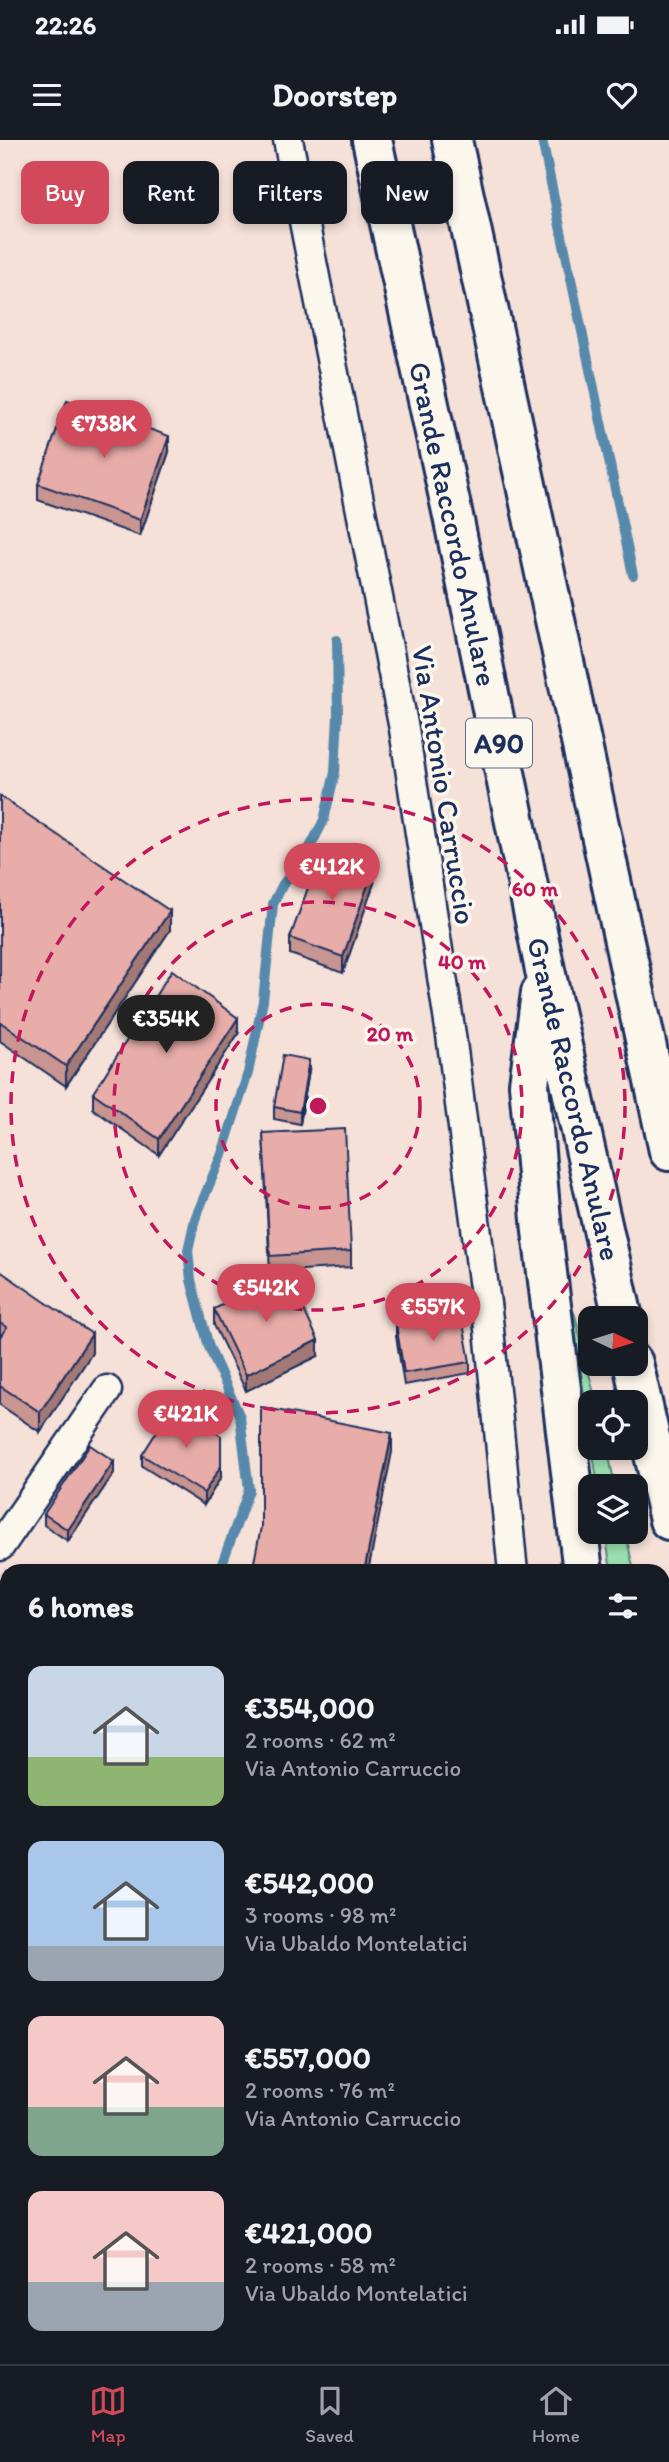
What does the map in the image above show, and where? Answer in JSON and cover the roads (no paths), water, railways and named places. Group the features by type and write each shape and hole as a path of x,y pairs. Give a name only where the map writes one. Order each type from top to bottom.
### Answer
{"main road":[{"name":"Grande Raccordo Anulare","path":"372,140 453,516 545,971 620,1306"},
{"name":"A90","path":"452,140 669,1151"},
{"path":"545,971 529,1084 542,1231 582,1564"},
{"path":"634,990 669,1051"},
{"path":"637,1376 669,1520"}],"street":[{"name":"Via Antonio Carruccio","path":"288,140 404,729 453,1049 488,1319 512,1564"},
{"path":"0,1546 107,1390"}],"waterway":[{"path":"542,140 633,575"},
{"path":"222,1564 249,1490 240,1417 209,1347 191,1280 188,1250 195,1219 222,1154 248,1073 263,1001 273,904 283,884 304,859 324,820 335,772 338,715 337,640"}]}
